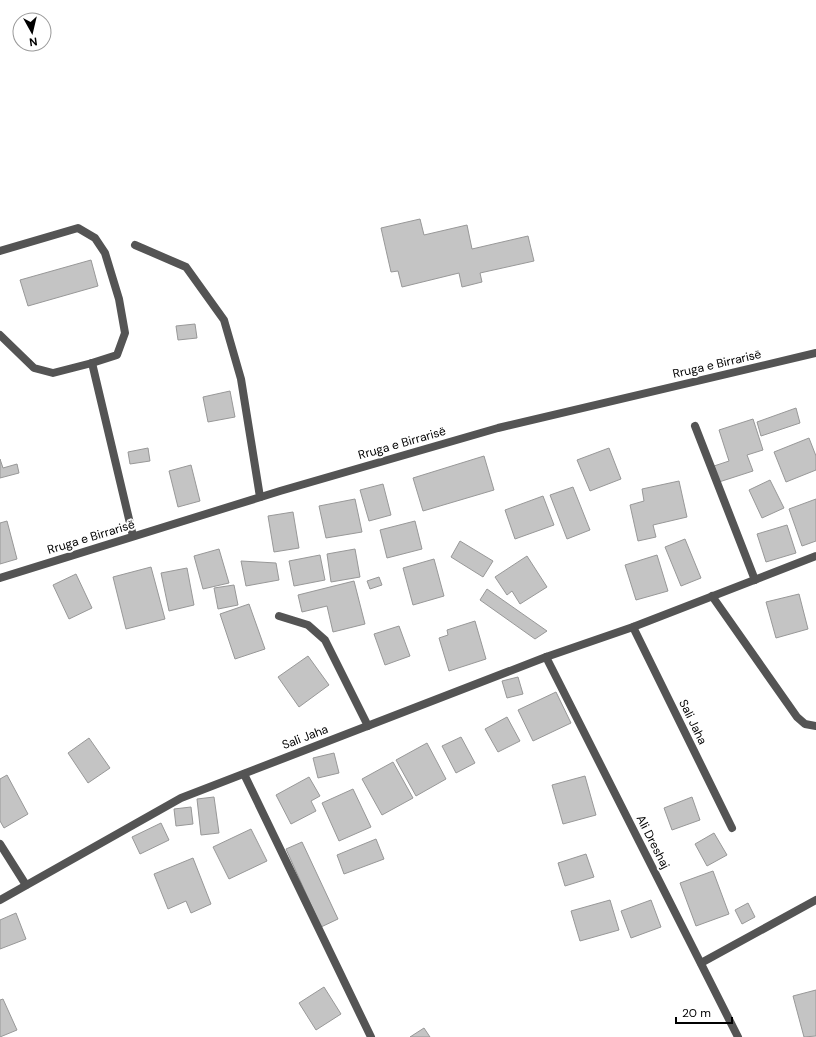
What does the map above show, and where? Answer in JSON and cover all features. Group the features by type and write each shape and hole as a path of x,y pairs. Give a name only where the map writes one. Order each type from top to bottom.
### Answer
{"street":[{"path":"0,251 78,228 95,238 104,253 120,298 125,334 117,355 53,373 34,368 0,335"},
{"path":"135,245 186,267 224,320 240,379 260,497"},
{"name":"Rruga e Birrarisë","path":"0,578 260,497 498,428 816,353"},
{"path":"92,363 132,536"},
{"path":"696,426 755,580"},
{"name":"Sali Jaha","path":"0,900 181,798 546,657 633,627 816,556"},
{"path":"712,596 797,717 806,724 816,726"},
{"path":"279,616 308,625 325,640 368,726"},
{"name":"Sali Jaha","path":"633,627 732,828"},
{"name":"Ali Dreshaj","path":"546,657 738,1037"},
{"path":"244,774 371,1037"},
{"path":"0,844 26,885"},
{"path":"701,963 816,900"}],"building":[{"path":"420,219 424,235 467,225 472,249 528,236 534,261 480,273 482,282 462,287 459,273 402,287 398,271 391,272 381,228"},
{"path":"91,260 98,286 28,306 20,280"},
{"path":"195,324 197,338 178,340 176,326"},
{"path":"230,391 235,417 208,422 203,397"},
{"path":"796,408 800,423 761,436 757,422"},
{"path":"753,419 763,450 747,455 753,471 719,482 714,466 729,461 719,430"},
{"path":"809,438 816,456 816,470 786,482 774,452"},
{"path":"148,448 150,461 130,464 128,452"},
{"path":"609,448 621,479 590,491 577,460"},
{"path":"484,456 494,490 423,511 413,478"},
{"path":"0,459 3,468 17,464 19,473 0,478"},
{"path":"191,465 200,501 178,507 169,471"},
{"path":"770,480 784,508 762,518 749,490"},
{"path":"679,481 687,517 653,525 656,537 638,541 630,505 644,501 642,489"},
{"path":"383,484 391,515 369,521 360,490"},
{"path":"573,487 590,530 567,539 550,495"},
{"path":"543,496 554,525 515,539 505,510"},
{"path":"355,499 362,532 326,538 319,506"},
{"path":"816,499 816,541 802,546 789,509"},
{"path":"293,512 299,548 274,552 268,516"},
{"path":"7,521 17,559 0,564 0,523"},
{"path":"415,521 422,549 387,558 380,530"},
{"path":"787,525 796,553 766,562 757,534"},
{"path":"685,539 701,578 681,586 665,547"},
{"path":"460,541 493,561 483,577 451,557"},
{"path":"219,549 229,583 203,589 194,556"},
{"path":"355,549 360,577 331,582 327,554"},
{"path":"320,555 325,580 294,586 289,561"},
{"path":"657,555 668,591 636,600 625,565"},
{"path":"527,556 547,587 520,604 512,591 507,595 495,577"},
{"path":"434,559 444,596 413,605 403,568"},
{"path":"241,561 276,563 279,580 246,586"},
{"path":"151,567 165,619 126,629 113,577"},
{"path":"187,568 194,605 169,611 161,573"},
{"path":"76,574 92,608 69,619 53,585"},
{"path":"379,577 382,585 370,589 367,581"},
{"path":"354,581 365,624 333,632 327,606 302,612 298,595"},
{"path":"234,585 238,605 218,609 214,588"},
{"path":"487,589 547,631 535,639 480,600"},
{"path":"799,594 808,629 776,638 766,602"},
{"path":"249,604 265,649 235,659 220,614"},
{"path":"475,621 486,659 449,671 439,638 448,635 447,630"},
{"path":"399,626 410,656 385,665 374,634"},
{"path":"308,656 329,685 299,707 278,677"},
{"path":"518,677 523,694 507,698 502,681"},
{"path":"556,692 571,723 533,741 518,710"},
{"path":"507,717 520,741 498,752 485,729"},
{"path":"461,737 475,763 456,773 442,746"},
{"path":"89,738 110,768 88,783 68,753"},
{"path":"427,743 446,779 416,796 396,760"},
{"path":"334,753 339,773 318,778 313,758"},
{"path":"393,762 413,798 382,815 362,779"},
{"path":"7,775 28,814 4,828 0,821 0,779"},
{"path":"585,776 596,815 563,824 552,785"},
{"path":"309,777 320,796 311,801 316,811 291,824 276,795"},
{"path":"353,789 371,827 339,841 322,803"},
{"path":"214,797 219,833 201,835 197,799"},
{"path":"692,797 700,820 672,830 664,808"},
{"path":"191,807 193,824 176,826 174,809"},
{"path":"161,823 169,840 140,854 132,837"},
{"path":"251,829 267,861 229,879 213,847"},
{"path":"714,833 727,855 707,866 695,844"},
{"path":"376,839 384,859 344,874 337,855"},
{"path":"302,842 338,919 321,927 286,849"},
{"path":"586,854 594,877 565,886 558,863"},
{"path":"193,858 211,904 191,913 186,901 168,909 154,874"},
{"path":"713,871 729,914 696,926 680,883"},
{"path":"610,900 619,930 580,941 571,911"},
{"path":"651,900 661,927 631,938 621,911"},
{"path":"748,903 755,917 742,924 735,910"},
{"path":"16,913 26,939 0,949 0,920"},
{"path":"324,987 341,1014 316,1030 299,1003"},
{"path":"816,990 816,1036 804,1037 793,996"},
{"path":"3,999 17,1030 0,1037 0,1000"},
{"path":"424,1028 430,1037 410,1037"}]}
